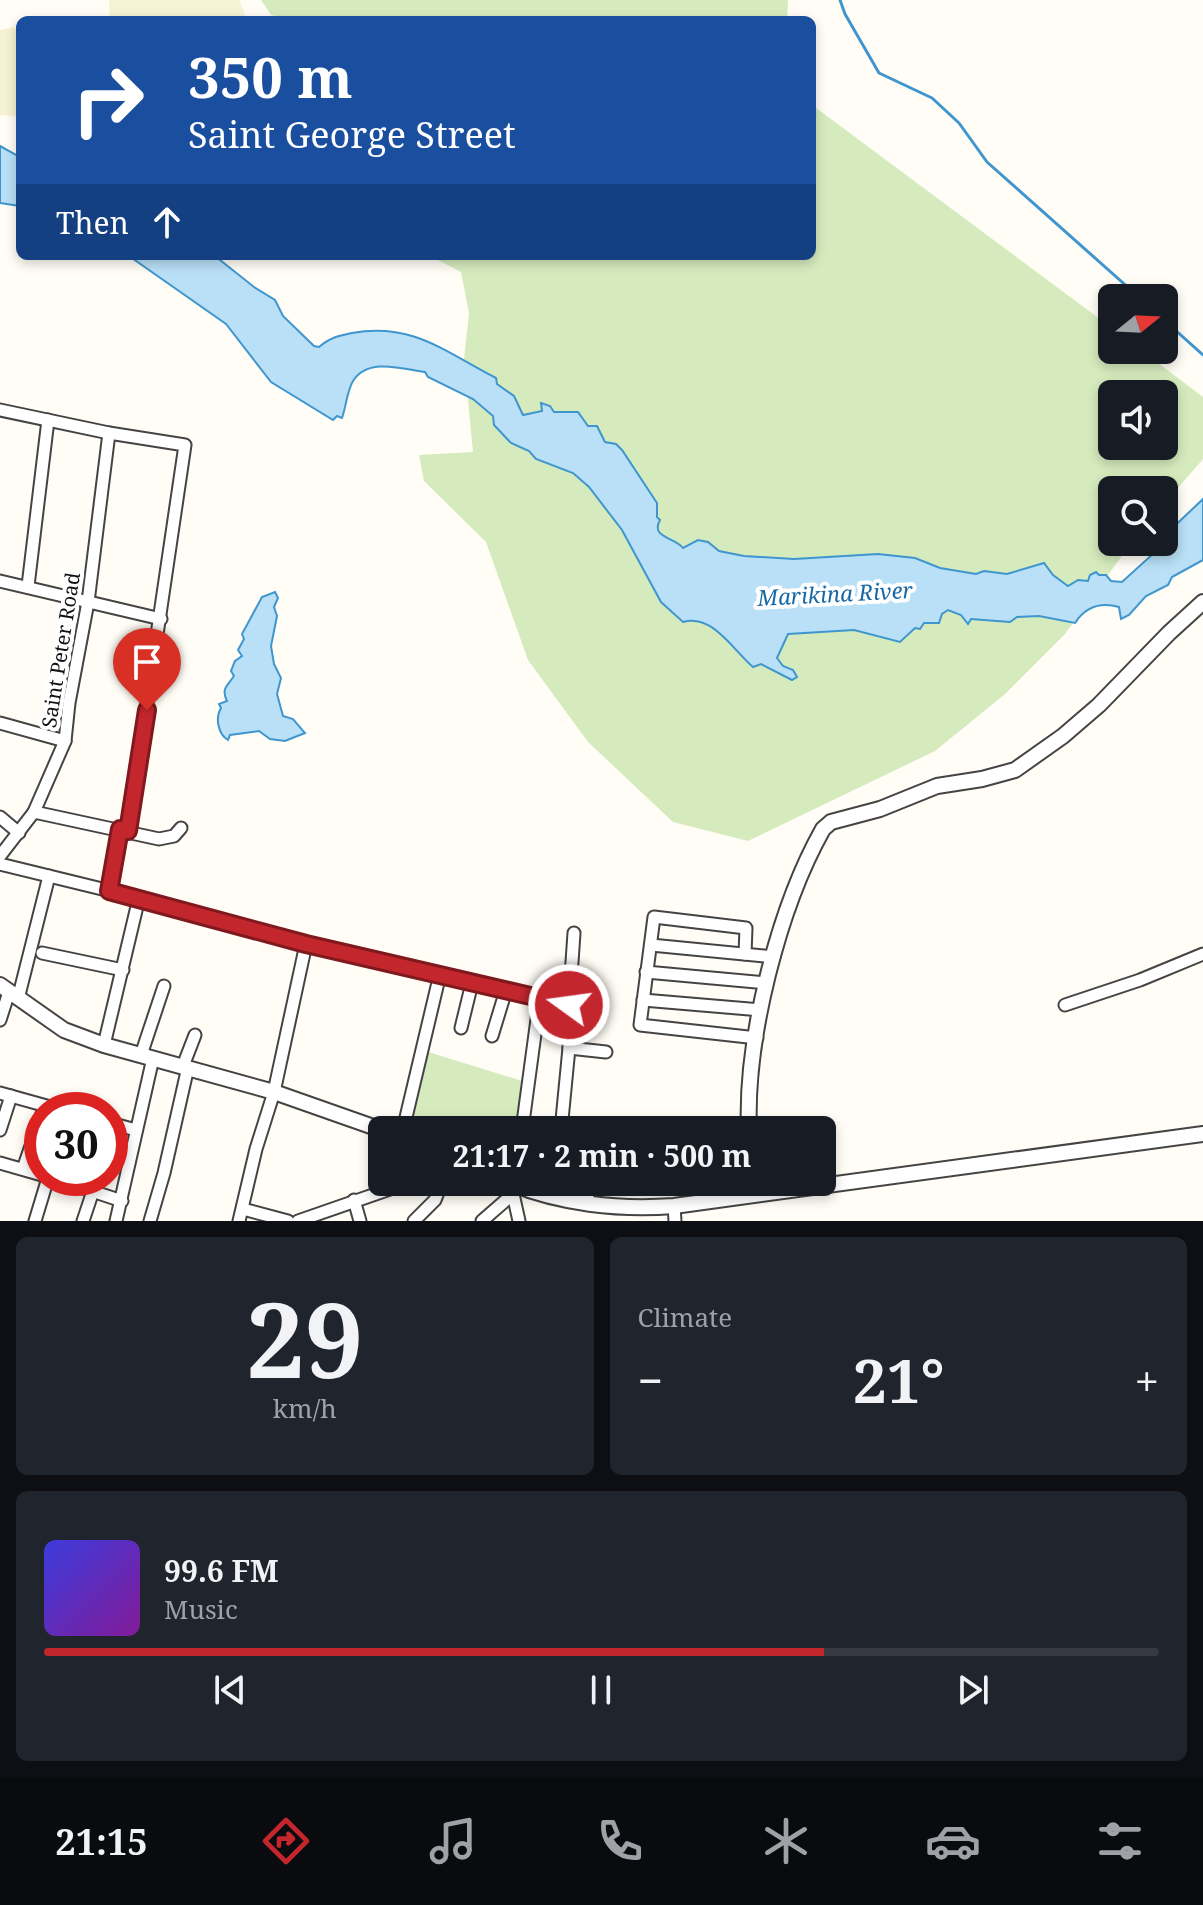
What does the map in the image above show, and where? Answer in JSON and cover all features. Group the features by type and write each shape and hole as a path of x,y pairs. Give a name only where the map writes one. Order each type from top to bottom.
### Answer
{"street":[{"path":"0,410 185,445 161,619 124,830 109,891"},
{"path":"28,586 48,420"},
{"name":"Saint Peter Road","path":"0,856 34,812 65,741 88,602 109,433"},
{"path":"0,581 161,619"},
{"path":"750,1116 751,1076 761,1010 774,957 794,887 816,841 831,822 866,814 937,786 1015,770 1063,736 1099,705 1203,602"},
{"path":"0,723 65,741"},
{"path":"34,812 167,840 181,828"},
{"path":"0,817 19,833"},
{"path":"0,864 306,944 569,1005"},
{"path":"0,1020 49,876"},
{"path":"104,1045 139,898"},
{"path":"745,954 746,928 654,917 640,1025 757,1038"},
{"path":"562,1116 574,933"},
{"path":"288,1221 241,1215 256,1149 274,1092 306,944"},
{"path":"651,945 774,957"},
{"path":"42,953 123,970"},
{"path":"1065,1005 1140,980 1203,954"},
{"path":"646,972 767,983"},
{"path":"406,1116 440,974"},
{"path":"461,1028 472,983"},
{"path":"116,1221 136,1130 147,1056 164,986"},
{"path":"492,1036 506,990"},
{"path":"9,992 64,1030 104,1045 274,1092 368,1125"},
{"path":"524,1116 540,997"},
{"path":"643,1000 761,1010"},
{"path":"150,1221 195,1035"},
{"path":"569,1048 606,1052"},
{"path":"0,1130 6,1095"},
{"path":"128,1128 136,1130"},
{"path":"836,1179 1203,1134"},
{"path":"0,1163 23,1169 24,1166"},
{"path":"35,1221 46,1196"},
{"path":"83,1221 91,1196"},
{"path":"108,1196 122,1201"},
{"path":"298,1221 368,1196"},
{"path":"414,1221 437,1196"},
{"path":"482,1221 504,1196"},
{"path":"515,1196 519,1221"},
{"path":"572,1196 587,1202 674,1214 729,1196"},
{"path":"587,1202 588,1196"},
{"path":"354,1200 360,1221"}],"shaded area":[{"path":"109,0 239,0 245,16 110,16"},
{"path":"14,27 16,30 16,117 0,115 0,30"}],"green space":[{"path":"261,0 788,0 787,16 271,15"},
{"path":"816,108 1098,318 1098,364 1159,364 1203,397 1203,459 1178,488 1178,476 1098,476 1098,556 1122,556 1065,634 1005,694 935,751 748,841 673,822 588,742 528,660 486,542 424,481 419,455 473,452 464,359 469,313 461,272 438,260 816,260"},
{"path":"425,1051 529,1083 525,1116 409,1116"}],"water":[{"path":"0,146 16,155 16,205 0,203"},
{"name":"Marikina River","path":"135,260 220,260 275,300 283,316 314,346 319,347 335,337 352,333 393,332 410,336 444,349 496,378 497,384 514,396 523,415 542,411 541,403 550,406 554,412 578,412 588,426 597,426 605,442 616,444 622,450 657,503 658,530 683,548 698,540 708,542 719,551 744,556 794,559 878,554 915,558 940,568 976,574 984,571 1007,574 1044,563 1053,575 1068,586 1078,580 1088,581 1090,575 1096,572 1106,575 1111,581 1122,582 1151,556 1178,556 1178,523 1203,499 1203,560 1172,577 1168,585 1146,596 1129,615 1121,619 1119,607 1106,605 1089,609 1075,623 1039,616 1017,617 1010,622 971,619 968,624 961,615 948,610 942,614 939,623 924,623 900,642 854,630 788,634 777,658 783,666 793,670 797,677 792,680 761,664 753,667 713,628 694,621 683,622 661,602 622,530 589,487 573,473 536,459 529,451 511,443 494,425 493,416 473,399 428,377 425,372 377,367 367,369 353,381 342,418 337,416 333,420 271,382 226,324"},
{"path":"275,592 278,598 274,607 277,616 271,646 274,664 281,678 277,694 283,716 293,719 305,733 285,741 270,739 259,731 230,735 228,740 218,726 219,704 227,701 225,690 234,676 231,671 235,661 242,656 238,650 244,639 242,634 262,597"}],"waterway":[{"path":"840,0 879,73 932,98 959,123 987,162 1124,284"},
{"path":"1178,333 1203,355"}],"route":[{"path":"147,710 128,831 120,829 109,891 306,944 569,1005"}]}
